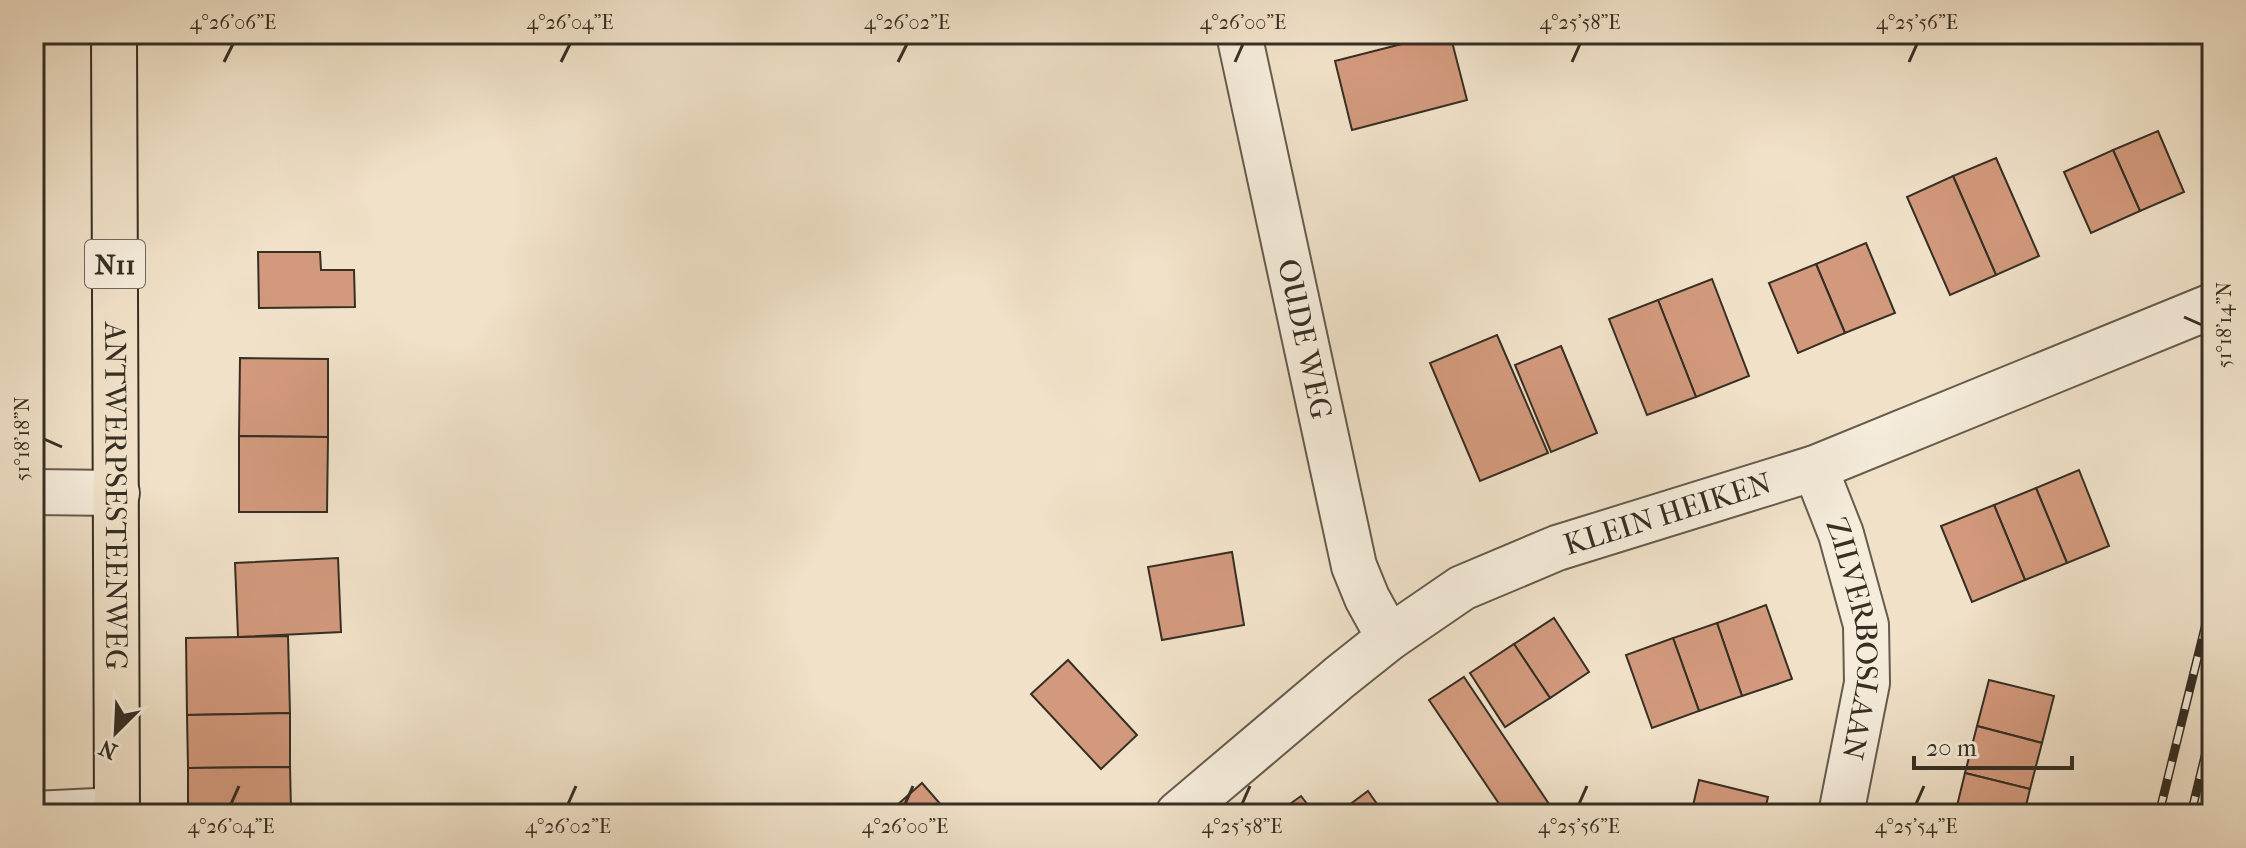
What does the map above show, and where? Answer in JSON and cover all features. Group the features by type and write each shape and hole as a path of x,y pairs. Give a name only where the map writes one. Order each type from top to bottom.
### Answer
{"main road":[{"name":"ANTWERPSESTEENWEG","path":"114,34 117,809"}],"street":[{"name":"OUDE WEG","path":"1239,34 1354,566 1389,638"},
{"name":"KLEIN HEIKEN","path":"1178,814 1389,638 1462,588 1557,548 1815,468 2212,306"},
{"name":"ZILVERBOSLAAN","path":"1815,468 1841,534 1866,625 1867,683 1841,814"},
{"path":"34,492 117,493"}],"lane":[{"path":"34,808 117,809"}],"building":[{"path":"1450,34 1467,100 1352,130 1335,61"},
{"path":"2158,131 2184,192 2140,211 2113,150"},
{"path":"2113,150 2140,211 2091,233 2064,172"},
{"path":"1996,158 2039,256 1996,275 1953,176"},
{"path":"1953,176 1996,275 1950,295 1907,197"},
{"path":"1866,243 1895,313 1845,333 1816,264"},
{"path":"258,252 320,252 321,270 354,270 355,307 259,308"},
{"path":"1816,264 1845,333 1798,353 1769,283"},
{"path":"1712,279 1749,376 1696,397 1658,300"},
{"path":"1658,300 1696,397 1647,415 1609,319"},
{"path":"1497,335 1548,453 1480,481 1430,363"},
{"path":"1561,346 1597,433 1551,452 1515,365"},
{"path":"240,358 328,359 328,437 239,436"},
{"path":"239,436 328,437 327,512 239,512"},
{"path":"2079,470 2109,546 2067,563 2036,488"},
{"path":"2036,488 2067,563 2025,580 1994,505"},
{"path":"1994,505 2025,580 1972,602 1941,526"},
{"path":"1232,552 1244,625 1162,640 1148,567"},
{"path":"338,558 341,632 238,637 235,563"},
{"path":"1766,605 1792,679 1742,696 1717,623"},
{"path":"1554,618 1589,672 1550,698 1514,644"},
{"path":"1717,623 1742,696 1699,711 1673,638"},
{"path":"288,636 290,713 187,715 186,638"},
{"path":"1673,638 1699,711 1652,728 1626,655"},
{"path":"1514,644 1550,698 1505,727 1470,673"},
{"path":"1068,660 1137,735 1101,769 1031,694"},
{"path":"1464,677 1549,804 1533,814 1506,814 1429,700"},
{"path":"1989,680 2054,696 2042,743 1977,726"},
{"path":"290,713 290,767 188,768 187,715"},
{"path":"1977,726 2042,743 2030,789 1965,773"},
{"path":"290,767 291,810 188,812 188,768"},
{"path":"1965,773 2030,789 2024,814 1955,814"},
{"path":"1699,780 1768,797 1764,814 1691,814"},
{"path":"922,783 949,814 887,814"},
{"path":"1368,791 1384,814 1337,814"},
{"path":"1301,796 1315,814 1276,814"},
{"path":"291,810 291,814 188,814 188,812"}],"railway":[{"path":"2159,814 2212,599"},
{"path":"2191,814 2212,727"}]}
